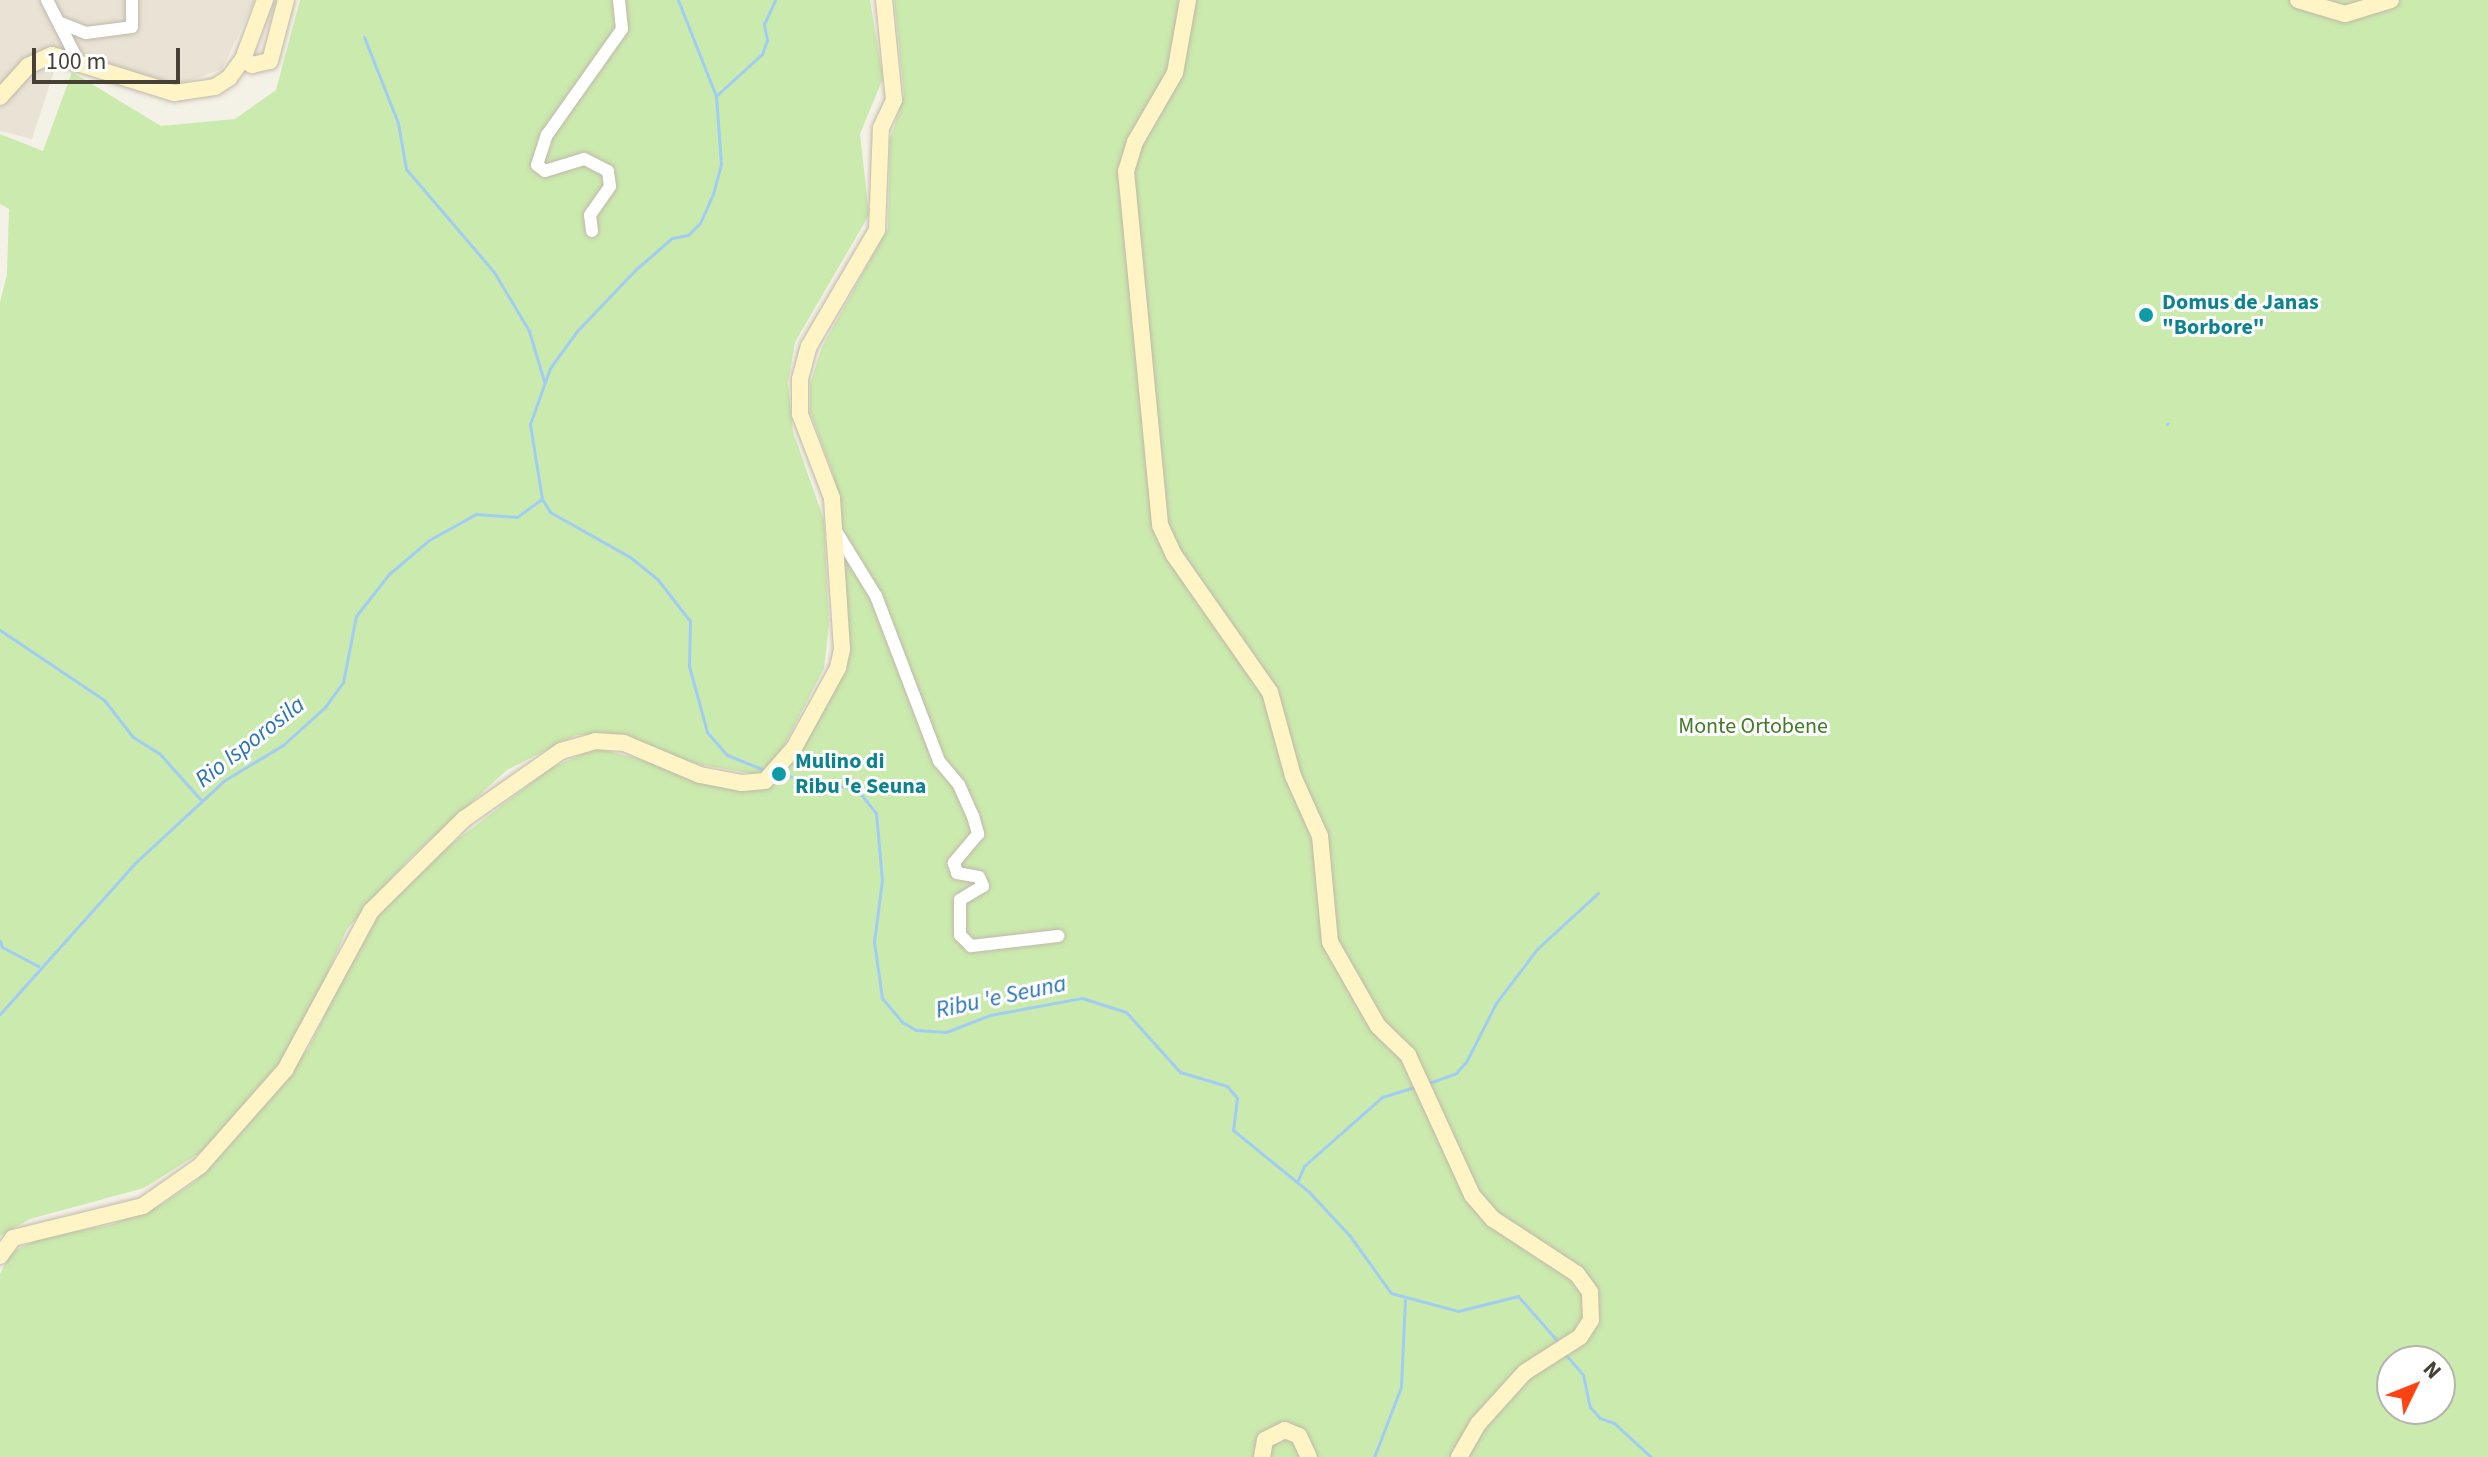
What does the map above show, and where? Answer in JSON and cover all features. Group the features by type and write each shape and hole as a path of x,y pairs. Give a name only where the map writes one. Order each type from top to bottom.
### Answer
{"street":[{"path":"47,0 77,59"},
{"path":"61,23 86,33 132,27 132,0"},
{"path":"0,97 44,57 77,59 174,93 215,87 229,78 243,59 265,0"},
{"path":"243,59 252,65 270,61 286,0"},
{"path":"592,231 590,215 610,186 608,171 584,159 545,171 537,165 547,135 622,29 619,0"},
{"path":"0,1256 13,1238 143,1206 200,1166 285,1070 371,911 464,819 561,751 595,741 624,743 711,778 765,781 794,748 838,668 842,649 832,498 800,414 800,379 809,346 877,230 881,128 894,100 884,0"},
{"path":"1188,0 1175,73 1135,142 1126,171 1160,525 1174,555 1270,692 1293,776 1320,836 1330,942 1378,1026 1416,1070 1472,1195 1493,1219 1577,1274 1590,1292 1591,1320 1580,1337 1540,1361 1478,1424 1459,1457"},
{"path":"2298,0 2345,14 2391,0"},
{"path":"836,531 876,596 939,761 959,785 973,816 978,834 954,863 957,873 979,877 983,886 960,900 960,935 971,946 1058,936"},
{"path":"1262,1457 1265,1440 1285,1430 1299,1436 1309,1457"}],"shaded area":[{"path":"0,0 255,0 222,69 174,86 61,50 32,139 0,131"}],"green space":[{"path":"300,0 870,0 883,78 860,134 869,215 795,342 788,383 793,432 824,520 829,624 824,668 784,746 760,775 685,762 623,734 576,735 507,770 410,858 347,929 304,1027 275,1074 211,1146 144,1188 30,1219 0,1236 0,302 7,275 9,209 0,204 0,134 43,151 72,72 161,126 235,119 276,90"},
{"name":"Monte Ortobene","path":"894,0 2488,0 2488,1457 0,1457 0,1274 11,1252 44,1237 110,1225 161,1205 196,1181 308,1049 370,924 437,855 551,768 596,748 756,788 829,702 843,543 833,474 810,412 810,384 822,347 888,228 890,140 904,95"}],"waterway":[{"name":"Rio Isporosila","path":"0,1014 136,862 225,780 283,745 325,707 343,682 356,616 389,574 429,540 476,514 517,517 542,499 530,424 550,368 577,331 635,270 672,238 688,235 700,223 713,194 721,164 716,96 678,0"},
{"path":"716,96 762,54 767,40 764,24 775,0"},
{"path":"364,37 398,123 406,169 494,272 529,331 544,381"},
{"name":"Ribu 'e Seuna","path":"542,499 550,512 630,557 658,580 690,621 689,666 707,732 727,755 767,771"},
{"path":"0,630 104,700 133,737 159,753 202,801"},
{"name":"Ribu 'e Seuna","path":"778,774 857,789 876,813 882,880 874,942 882,998 902,1022 916,1030 946,1032 990,1015 1082,998 1126,1012 1180,1072 1227,1086 1237,1098 1233,1130 1309,1192 1350,1236 1391,1293 1458,1311 1518,1296 1560,1344"},
{"path":"1429,1083 1456,1073 1466,1062 1496,1003 1537,949 1598,893"},
{"path":"0,941 2,947 38,966"},
{"path":"1297,1182 1304,1166 1382,1097 1414,1087"},
{"path":"1374,1457 1401,1387 1405,1300"},
{"name":"Ribu 'e Seuna","path":"1565,1354 1583,1375 1590,1407 1600,1418 1614,1423 1651,1457"}],"place":[{"name":"Domus de Janas \"Borbore\"","path":"2146,315"},
{"name":"Mulino di Ribu 'e Seuna","path":"779,774"}]}
